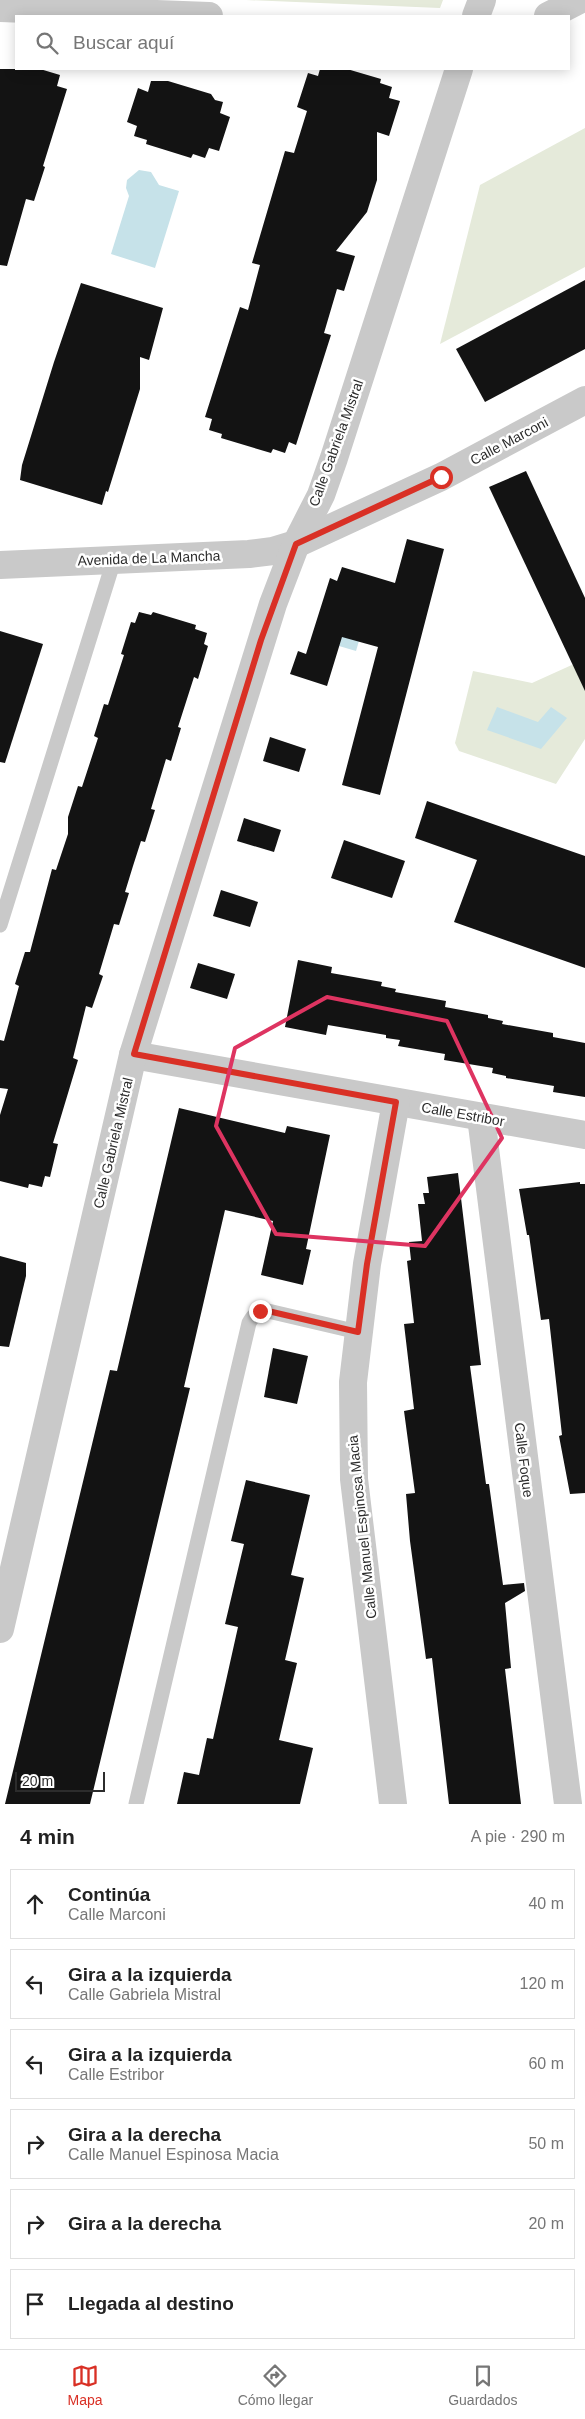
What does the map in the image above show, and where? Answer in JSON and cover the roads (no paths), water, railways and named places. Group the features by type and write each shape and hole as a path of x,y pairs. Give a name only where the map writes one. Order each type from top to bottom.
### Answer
{"street":[{"path":"476,15 482,0"},
{"path":"550,15 579,0"},
{"path":"0,8 183,15"},
{"name":"Calle Gabriela Mistral","path":"0,1629 134,1054 261,640 296,544 321,495 334,458 460,70"},
{"name":"Calle Marconi","path":"296,544 441,477 585,400"},
{"name":"Avenida de La Mancha","path":"0,565 249,554 273,551 296,544"},
{"name":"Calle Estribor","path":"134,1054 585,1136"},
{"name":"Calle Manuel Espinosa Macia","path":"392,1804 354,1479 353,1382 367,1264 396,1102"},
{"name":"Calle Foque","path":"481,1117 568,1804"}],"lane":[{"path":"0,925 114,560"},
{"path":"136,1804 249,1323 253,1315 260,1311 268,1311 358,1332"}],"water":[{"path":"139,170 151,172 159,185 179,191 155,268 111,254 129,196 126,188 127,180"},
{"path":"327,624 361,634 356,651 322,641"},
{"path":"497,707 538,722 551,707 567,718 541,749 487,730"}]}
